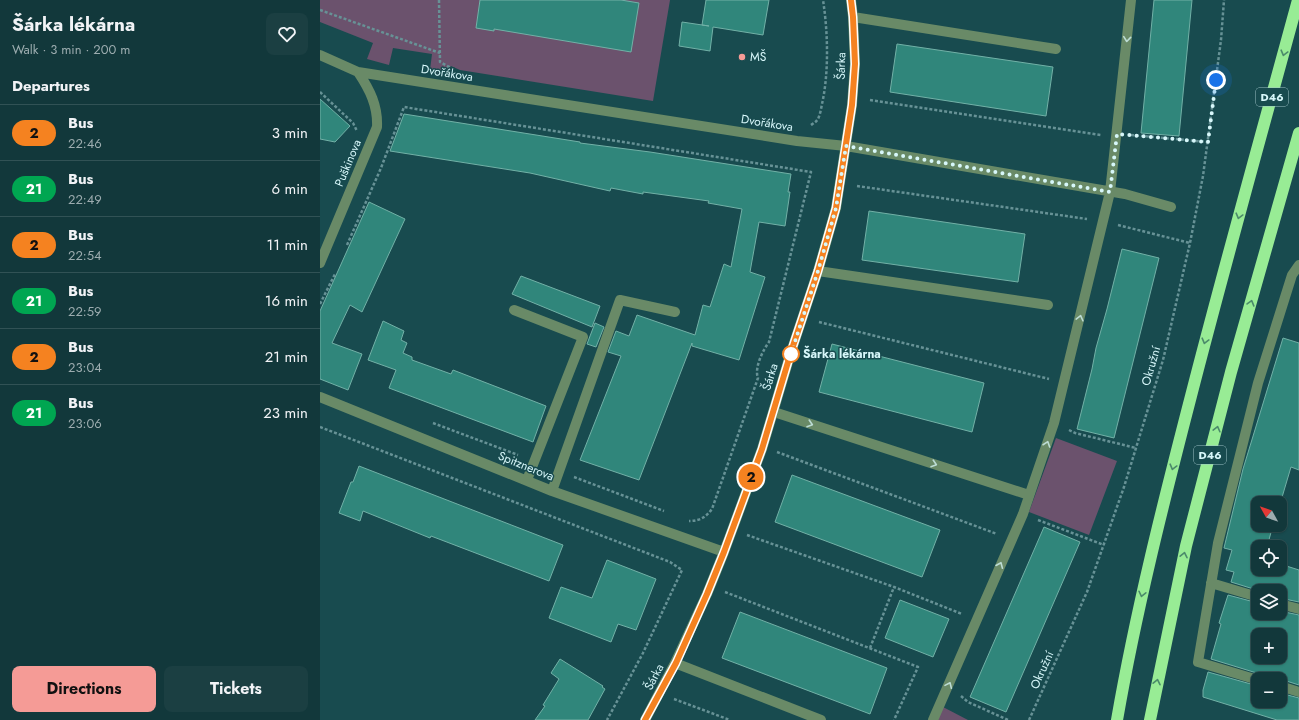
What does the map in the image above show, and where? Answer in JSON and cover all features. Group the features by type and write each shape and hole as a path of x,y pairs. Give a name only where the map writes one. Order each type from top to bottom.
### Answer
{"highway":[{"name":"D46","path":"1117,720 1158,524 1205,342 1297,0"},
{"name":"D46","path":"1150,720 1186,546 1231,372 1299,133"},
{"path":"1282,193 1299,157"}],"street":[{"name":"Šárka","path":"645,720 676,663 724,552 762,449 791,352 818,271 836,208 852,105 855,64 853,17 850,0"},
{"path":"932,720 1023,514 1054,423 1065,383 1110,192 1131,0"},
{"path":"853,17 1056,49"},
{"name":"Dvořákova","path":"320,55 358,72 797,141 846,146 1125,194 1171,207"},
{"name":"Puškinova","path":"320,263 377,127 378,116 375,104 371,93 358,72"},
{"path":"1251,678 1198,662 1218,544 1258,382 1292,275 1299,265"},
{"path":"818,271 1048,305"},
{"path":"552,491 620,300 676,312"},
{"path":"514,310 583,337 527,480"},
{"name":"Spitznerova","path":"320,397 552,491 724,552"},
{"path":"774,412 1029,495"},
{"path":"1211,583 1251,595"},
{"path":"1287,606 1299,609"},
{"path":"676,663 821,720"},
{"path":"1287,688 1299,692"}],"path":[{"path":"439,0 440,62 456,69"},
{"path":"806,125 815,123 818,119 825,92 826,21 823,0"},
{"name":"Okružní","path":"1029,720 1087,592 1136,448 1163,360 1190,244 1203,176 1224,0"},
{"path":"320,10 440,53"},
{"path":"320,92 353,123"},
{"path":"870,100 1108,136 1117,134 1208,142"},
{"path":"854,186 1104,221 1190,244"},
{"path":"818,322 1065,383"},
{"path":"1054,423 1075,433 1136,448"},
{"path":"320,427 670,562 682,570 643,652 607,720"},
{"path":"777,452 1012,539"},
{"path":"1023,514 1104,545"},
{"path":"747,535 894,587 977,620"},
{"path":"870,648 894,587"},
{"path":"725,592 918,668 894,720"},
{"path":"948,686 968,702 1008,720"},
{"path":"674,698 730,720"}],"shaded area":[{"path":"320,0 670,0 653,101 460,70 451,66 443,75 432,73 430,70 432,54 393,48 389,65 367,59 373,43 320,22"},
{"path":"1056,438 1117,461 1089,535 1029,512"},
{"path":"943,707 968,720 937,720"}],"building":[{"path":"480,0 621,0 639,3 631,52 494,29 494,31 476,28"},
{"path":"706,0 769,0 763,35 713,27 710,51 679,46 682,22 702,25"},
{"path":"1154,0 1192,0 1179,136 1141,133"},
{"path":"897,44 1053,67 1046,116 890,92"},
{"path":"320,99 350,126 335,142 320,139"},
{"path":"404,114 580,143 650,152 791,174 785,226 759,222 750,272 765,277 739,360 692,346 692,343 639,480 580,460 621,356 608,352 616,331 629,336 637,315 695,335 703,305 710,307 724,264 731,267 742,209 708,203 709,201 643,192 643,194 611,188 610,191 530,173 390,151"},
{"path":"369,202 405,219 362,312 350,305 332,343 362,354 348,390 320,379 320,311"},
{"path":"869,211 1025,234 1018,282 862,260"},
{"path":"1122,249 1159,258 1114,438 1077,429 1096,348"},
{"path":"521,276 600,306 592,327 512,294"},
{"path":"383,321 404,331 401,340 407,343 403,353 412,357 412,360 451,374 453,370 546,406 533,442 389,388 396,370 368,360"},
{"path":"595,323 604,327 596,347 587,344"},
{"path":"1283,338 1299,343 1299,470 1291,467 1282,496 1251,496 1251,532 1271,532 1269,540 1251,540 1251,576 1287,576 1287,566 1299,570 1299,602 1287,599 1287,584 1251,584 1251,588 1231,582 1234,572 1226,570 1232,550 1224,548 1243,469"},
{"path":"832,344 984,383 972,432 819,392"},
{"path":"359,466 563,545 549,581 431,536 430,538 363,511 360,521 339,513"},
{"path":"792,475 940,530 922,577 775,522"},
{"path":"1044,527 1080,542 1006,712 970,697"},
{"path":"607,560 656,579 636,630 618,624 611,642 549,618 561,587 592,598"},
{"path":"1228,595 1251,601 1251,620 1287,620 1287,612 1299,615 1299,685 1287,681 1287,672 1253,672 1211,659 1221,624 1219,623"},
{"path":"900,600 949,619 933,657 885,638"},
{"path":"740,612 887,668 870,714 722,658"},
{"path":"560,659 603,686 602,687 605,689 588,720 535,720 545,706 543,705 559,679 551,673"},
{"path":"1208,672 1251,684 1251,708 1287,708 1287,695 1299,698 1299,720 1277,720 1203,697 1203,690"}],"bus line":[{"name":"2","path":"645,720 676,663 724,552 762,449 791,352 818,271 836,208 852,105 855,64 851,0"}],"place":[{"name":"MŠ","path":"742,57"},
{"name":"Šárka lékárna","path":"791,354"}],"route":[{"path":"791,354 818,271 836,208 846,146 1110,192 1117,134 1208,142 1216,80"}]}
